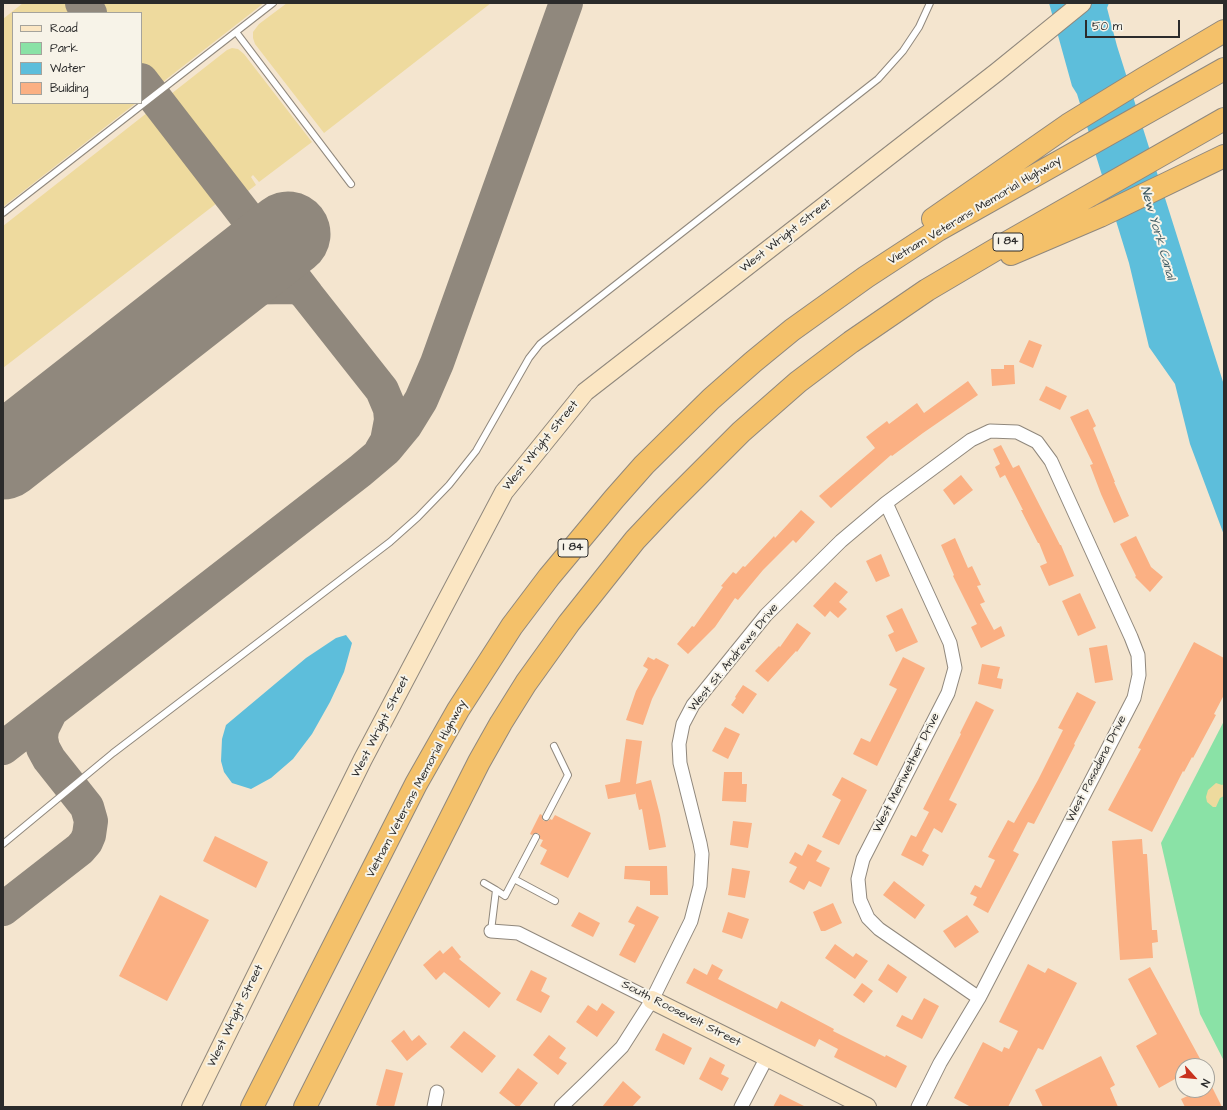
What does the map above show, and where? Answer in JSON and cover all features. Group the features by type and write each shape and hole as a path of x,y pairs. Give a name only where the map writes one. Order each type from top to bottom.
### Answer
{"highway":[{"path":"792,330 857,277 925,225 1068,125 1224,32"},
{"name":"Vietnam Veterans Memorial Highway","path":"252,1107 416,784 458,710 512,626 549,577 644,465 711,400 753,362 792,330 854,286 938,230 1224,69"},
{"name":"I 84","path":"305,1107 500,723 526,683 569,623 635,540 690,482 741,432 798,382 851,342 927,290 1224,119"},
{"path":"927,290 1100,216 1224,156"}],"street":[{"name":"West Wright Street","path":"191,1107 363,759 504,492 585,392 1053,28 1082,3"},
{"name":"West St. Andrews Drive","path":"561,1107 622,1047 652,1000 691,921 700,886 702,854 680,763 679,744 683,724 693,705 766,615 841,541 886,503 971,440 990,431 1017,432"},
{"name":"West Pasadena Drive","path":"918,1107 940,1063 979,998 1134,698 1139,675 1138,655 1131,637 1051,461 1037,442 1017,432"},
{"name":"West Meriwether Drive","path":"886,503 950,643 955,668 948,693 863,858 858,879 860,900 868,918 879,929 979,998"},
{"name":"South Roosevelt Street","path":"491,930 518,933 868,1107"},
{"path":"741,1107 767,1057"},
{"path":"434,1107 437,1092"}],"lane":[{"path":"3,213 273,3"},
{"path":"3,844 113,753 390,542 418,517 449,485 476,451 528,358 540,344 558,328 878,79 903,51 919,27 930,3"},
{"path":"236,32 351,184"},
{"path":"546,817 568,775 554,746"},
{"path":"484,883 505,896 536,837"},
{"path":"514,879 555,901"},
{"path":"491,930 496,890"}],"green space":[{"path":"1224,721 1224,1061 1200,1014 1161,843"}],"sand":[{"path":"23,3 264,3 142,98 142,12 12,12 12,104 135,104 3,207 3,19"},
{"path":"287,3 491,3 324,133 255,44 253,38 253,32 259,24"},
{"path":"232,48 238,49 244,54 312,142 259,182 253,175 251,177 256,185 236,200 230,193 3,368 3,226 227,50"},
{"path":"1216,783 1222,785 1224,784 1224,796 1220,798 1216,807 1213,807 1207,802 1206,797 1208,790"}],"water":[{"name":"New York Canal","path":"1049,3 1109,3 1107,8 1117,46 1224,385 1224,535 1190,444 1175,384 1149,347 1129,263 1077,94 1072,86"},
{"path":"346,635 352,643 344,672 330,702 312,734 293,759 271,778 251,789 232,783 224,772 221,761 222,739 226,725 306,658 336,638"}],"building":[{"path":"1029,340 1042,345 1033,368 1019,362"},
{"path":"1004,365 1014,365 1015,384 992,386 991,369 1004,369"},
{"path":"968,381 978,395 892,456 891,455 831,508 819,496 875,448 866,437 887,421 889,424 917,403 924,413"},
{"path":"1046,386 1067,396 1060,410 1039,400"},
{"path":"1088,409 1096,426 1093,428 1129,516 1114,523 1090,465 1093,464 1070,417"},
{"path":"1001,445 1013,468 1019,465 1061,545 1074,576 1049,586 1040,566 1047,563 1039,543 1021,510 1023,510 1005,475 1000,478 995,467 1000,464 993,449"},
{"path":"961,475 973,490 954,505 943,490"},
{"path":"801,510 815,522 796,543 793,540 763,570 738,600 735,598 715,627 688,654 677,644 692,626 694,627 723,587 721,586 733,572 736,574 743,566 745,567"},
{"path":"1136,536 1151,567 1163,577 1150,592 1135,577 1136,576 1120,544"},
{"path":"955,538 968,568 972,566 981,585 977,586 985,602 980,604 994,630 1001,626 1005,636 981,648 971,627 977,624 953,576 954,575 941,545"},
{"path":"881,554 890,576 876,582 866,561"},
{"path":"835,582 848,592 839,602 847,609 838,618 830,611 825,617 813,606"},
{"path":"1080,593 1096,628 1078,636 1062,601"},
{"path":"902,608 918,642 896,652 888,635 894,632 886,616"},
{"path":"797,623 811,633 797,652 796,651 768,682 755,671 779,646 780,647"},
{"path":"1194,642 1224,658 1224,695 1214,714 1216,715 1193,758 1192,757 1184,772 1183,771 1152,832 1108,810 1141,749 1138,748"},
{"path":"1107,645 1113,680 1095,683 1089,648"},
{"path":"648,657 654,660 656,658 669,665 652,699 643,725 626,720 636,691 648,669 643,666"},
{"path":"903,657 925,668 877,766 853,754 861,738 870,742 897,689 889,685"},
{"path":"982,664 1000,667 997,678 1003,679 1001,689 978,684"},
{"path":"743,685 757,694 743,714 731,705"},
{"path":"1077,692 1096,702 1034,824 1028,822 1013,851 1019,854 988,913 973,905 977,897 970,894 975,885 981,888 995,860 988,857 1008,820 1014,823 1038,780 1063,730 1058,728"},
{"path":"976,701 994,710 949,800 957,804 942,833 934,828 922,851 929,855 923,866 901,855 911,835 916,837 929,812 923,809"},
{"path":"725,727 740,734 728,759 712,751"},
{"path":"626,739 642,741 636,784 651,780 666,847 649,850 642,809 639,810 635,792 635,794 608,799 605,785 620,782"},
{"path":"724,772 742,772 742,784 747,784 746,802 722,801"},
{"path":"842,777 867,790 839,845 822,837 841,800 832,795"},
{"path":"540,814 542,815 542,819 544,821 548,821 550,819 552,820 555,815 591,833 568,878 540,864 547,850 540,846 543,840 540,839 538,833 532,835 530,834"},
{"path":"733,821 752,823 748,848 730,845"},
{"path":"215,836 268,862 256,888 203,861"},
{"path":"1142,839 1143,854 1147,854 1152,930 1157,930 1158,942 1152,943 1153,958 1120,960 1112,841"},
{"path":"808,844 822,851 816,861 830,868 821,887 809,881 804,890 789,882 797,867 789,863 795,852 802,856"},
{"path":"625,866 667,866 668,895 650,895 650,881 624,879"},
{"path":"732,868 750,871 745,898 728,895"},
{"path":"894,881 925,905 915,919 883,895"},
{"path":"160,895 209,920 167,1001 119,976"},
{"path":"833,903 842,923 825,931 821,931 813,912"},
{"path":"637,906 659,917 635,963 619,955 635,925 628,922"},
{"path":"579,912 600,923 593,937 571,926"},
{"path":"728,912 749,919 742,939 722,932"},
{"path":"967,915 979,932 955,948 943,931"},
{"path":"835,944 853,957 856,953 868,961 855,979 825,958"},
{"path":"452,946 461,957 459,959 501,993 489,1008 444,972 436,980 423,965 440,950 443,954"},
{"path":"712,964 723,970 718,979 777,1009 781,1001 834,1029 833,1031 885,1057 886,1055 907,1066 896,1088 834,1057 838,1049 819,1039 815,1047 686,983 694,968 707,975"},
{"path":"888,964 907,977 897,993 878,980"},
{"path":"1028,964 1045,973 1048,968 1077,983 1043,1050 1038,1048 1008,1107 971,1107 954,1098 983,1042 1002,1052 1004,1047 1009,1049 1018,1031 999,1022"},
{"path":"1150,967 1200,1058 1175,1058 1175,1079 1159,1088 1136,1046 1157,1034 1128,979"},
{"path":"531,970 547,978 541,991 550,996 541,1013 516,1000"},
{"path":"862,983 873,991 864,1003 853,995"},
{"path":"924,998 939,1006 922,1039 896,1026 902,1015 912,1020"},
{"path":"602,1003 615,1012 597,1037 576,1022 588,1005 597,1011"},
{"path":"404,1030 412,1041 419,1035 427,1044 407,1061 391,1041"},
{"path":"464,1031 496,1056 482,1073 450,1047"},
{"path":"663,1033 692,1048 684,1065 655,1050"},
{"path":"549,1035 566,1048 559,1058 567,1063 558,1075 533,1055"},
{"path":"1101,1056 1115,1085 1110,1088 1118,1107 1043,1107 1035,1090"},
{"path":"710,1057 725,1065 721,1074 729,1078 722,1091 699,1079"},
{"path":"518,1068 538,1083 519,1107 517,1107 499,1093"},
{"path":"386,1069 403,1073 394,1107 383,1107 376,1105"},
{"path":"623,1081 641,1097 632,1107 602,1107"},
{"path":"1215,1093 1222,1107 1185,1107 1181,1099 1215,1098"},
{"path":"780,1094 806,1107 773,1107"}],"taxiway":[{"path":"82,3 89,12"},
{"path":"3,748 360,471 386,449 405,426 421,400 437,363 566,3"},
{"path":"142,81 307,295"},
{"path":"219,288 294,287 303,290 382,390 390,409 391,420 387,441 381,451"},
{"path":"3,909 80,849 86,842 89,835 91,821 87,807 49,759 43,748 41,738 42,729 51,711"}],"runway":[{"path":"3,457 288,234"}]}
